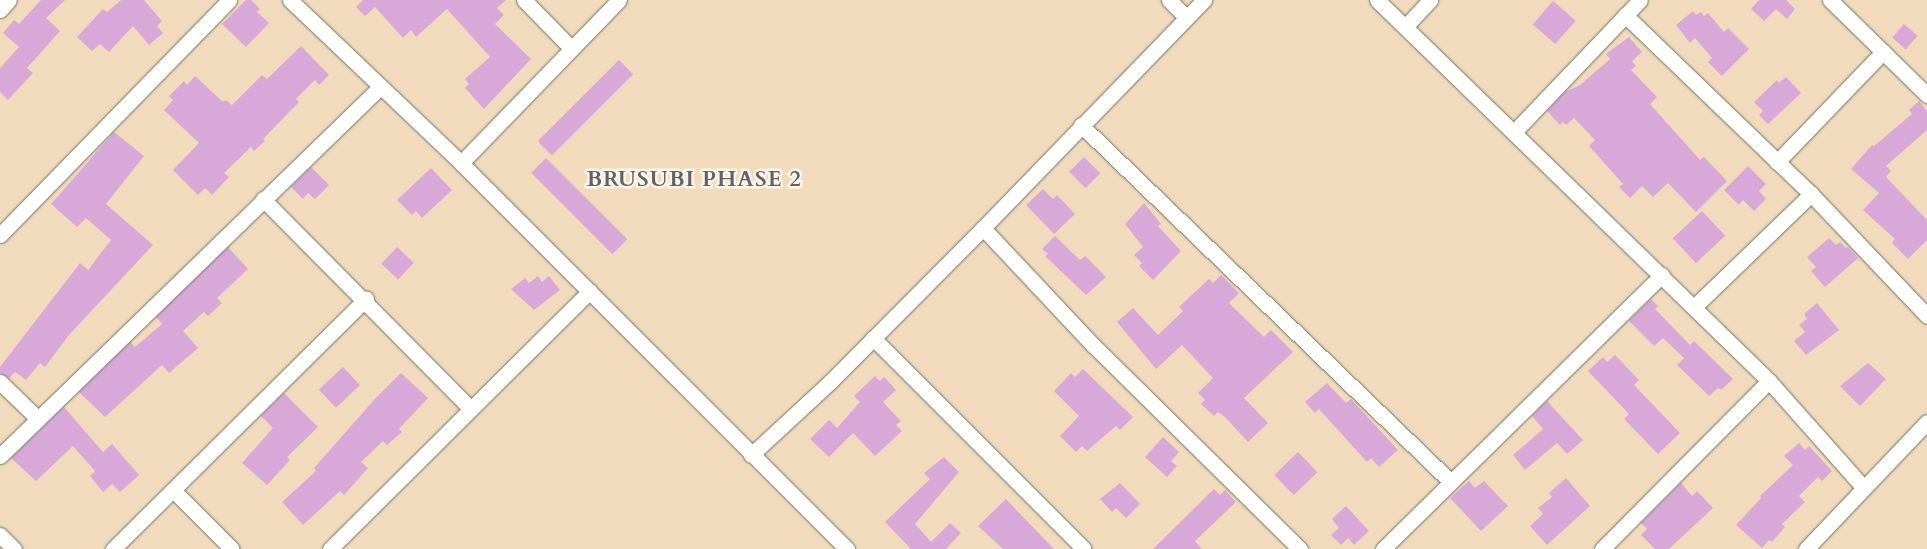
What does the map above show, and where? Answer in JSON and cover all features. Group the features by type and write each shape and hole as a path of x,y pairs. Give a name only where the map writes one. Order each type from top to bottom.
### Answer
{"street":[{"path":"0,10 9,0"},
{"path":"0,235 229,0"},
{"path":"290,0 461,163 590,290 751,456 847,549"},
{"path":"524,0 572,48"},
{"path":"461,163 619,0"},
{"path":"1169,0 1186,17"},
{"path":"751,456 984,228 1081,125 1204,0"},
{"path":"1377,0 1694,306 1769,381 1864,488"},
{"path":"1405,27 1430,0"},
{"path":"1514,132 1640,0"},
{"path":"1830,0 1927,95"},
{"path":"1625,15 1811,194 1927,316"},
{"path":"1777,162 1882,52"},
{"path":"0,456 380,87"},
{"path":"1081,125 1451,482"},
{"path":"1694,306 1811,194"},
{"path":"263,199 366,299 469,407"},
{"path":"984,228 1093,345 1300,549"},
{"path":"1383,549 1662,275"},
{"path":"330,549 469,407 590,290"},
{"path":"113,549 366,299"},
{"path":"873,338 1084,549"},
{"path":"1602,549 1769,381"},
{"path":"0,382 38,419"},
{"path":"1806,549 1927,422"},
{"path":"173,490 232,549"},
{"path":"0,535 14,549"}],"building":[{"path":"41,0 65,0 46,18 60,31 27,68 33,73 8,100 0,92 0,68 19,47 3,33 14,20 19,24"},
{"path":"121,0 144,0 162,21 157,26 163,33 149,45 133,26 109,52 100,44 92,51 77,37 103,9 107,12"},
{"path":"246,0 251,0 260,9 257,12 269,23 246,47 222,24"},
{"path":"363,0 506,0 497,8 504,15 495,24 531,59 484,109 465,88 469,84 465,79 490,57 447,9 416,37 411,30 403,38 375,7 365,16 356,7"},
{"path":"1759,0 1786,0 1795,9 1787,19 1776,9 1764,21 1751,9"},
{"path":"1553,1 1576,21 1555,44 1533,24"},
{"path":"1693,11 1696,15 1701,12 1704,16 1708,13 1724,32 1728,28 1749,49 1722,76 1708,62 1712,58 1695,38 1690,43 1676,25"},
{"path":"1904,24 1918,36 1906,49 1892,38"},
{"path":"1629,37 1642,52 1632,61 1636,66 1631,70 1657,97 1650,104 1700,160 1704,157 1727,181 1696,212 1668,183 1653,197 1642,186 1630,198 1619,187 1623,184 1589,146 1595,140 1574,118 1566,125 1563,122 1560,125 1547,111 1565,92 1580,85 1610,59 1606,54"},
{"path":"301,46 329,75 319,85 315,80 296,99 299,102 263,139 265,141 254,151 251,147 224,173 229,177 212,195 205,188 198,195 173,170 199,143 164,110 173,100 169,96 184,81 187,85 195,76 223,102 226,100 232,105 262,75 267,79"},
{"path":"619,60 633,74 552,155 538,141"},
{"path":"1786,77 1801,93 1768,124 1759,115 1763,111 1754,102 1777,80 1779,83"},
{"path":"1919,101 1927,111 1927,130 1886,166 1891,171 1886,177 1927,220 1927,240 1908,259 1892,243 1895,239 1863,210 1879,193 1851,169 1872,145 1874,146 1912,114 1909,110"},
{"path":"114,132 144,156 106,204 153,245 69,335 45,367 40,363 26,380 15,372 9,378 0,373 0,367 80,263 88,270 111,240 86,218 77,227 51,204"},
{"path":"1084,157 1100,173 1085,188 1069,172"},
{"path":"546,158 627,239 612,254 531,173"},
{"path":"1748,166 1766,184 1759,191 1766,199 1754,211 1743,200 1739,205 1724,190"},
{"path":"311,167 329,185 315,199 308,193 303,199 291,187"},
{"path":"431,168 452,190 422,218 416,211 412,215 397,200"},
{"path":"1043,189 1053,199 1057,195 1075,214 1054,234 1026,205"},
{"path":"1144,203 1161,224 1158,226 1181,251 1153,280 1139,266 1142,263 1134,255 1143,247 1125,224"},
{"path":"1702,211 1725,236 1696,263 1673,238"},
{"path":"1055,236 1080,260 1085,256 1106,277 1086,295 1045,256 1048,254 1042,249"},
{"path":"1829,238 1836,245 1840,242 1846,248 1848,247 1858,258 1825,287 1811,271 1816,267 1807,257"},
{"path":"228,247 248,269 217,298 222,303 208,316 204,312 183,331 198,348 169,373 162,365 105,417 79,392 130,342 135,347 162,324 156,317"},
{"path":"397,247 414,263 398,280 381,264"},
{"path":"1221,275 1239,293 1229,303 1264,337 1271,330 1293,352 1244,398 1268,423 1248,442 1225,417 1218,412 1214,416 1201,404 1205,400 1198,393 1213,378 1182,345 1156,369 1117,322 1133,308 1158,335 1183,311 1179,307 1209,279 1213,283"},
{"path":"538,276 542,282 549,276 560,290 534,310 511,289 525,278 529,283"},
{"path":"1651,299 1658,306 1655,309 1690,345 1694,341 1733,379 1721,390 1718,388 1709,396 1677,365 1684,358 1663,338 1654,346 1629,321"},
{"path":"1817,303 1839,330 1806,355 1794,341 1805,332 1799,325 1807,319 1804,314"},
{"path":"1615,355 1639,380 1634,385 1680,433 1658,454 1624,419 1629,414 1588,371 1603,357 1607,362"},
{"path":"1868,363 1886,379 1860,406 1840,386"},
{"path":"343,367 360,385 336,408 319,390"},
{"path":"1083,369 1133,417 1120,430 1116,426 1087,451 1082,446 1076,452 1060,436 1079,416 1054,391 1071,373 1075,377"},
{"path":"401,373 428,398 399,429 402,432 387,445 383,441 361,462 368,468 344,495 340,491 303,525 282,502 316,471 314,468 374,400"},
{"path":"875,376 880,381 884,377 896,390 883,402 901,421 896,425 902,431 875,456 853,433 829,457 810,439 829,420 837,428 860,402 854,396"},
{"path":"1327,383 1346,403 1351,399 1398,450 1379,467 1371,458 1367,462 1319,409 1315,413 1305,402"},
{"path":"284,393 318,427 287,457 290,460 267,485 242,463 273,428 261,416"},
{"path":"1547,401 1583,440 1567,454 1557,443 1525,470 1513,455 1543,429 1532,416"},
{"path":"64,407 103,452 112,444 139,475 120,492 112,484 103,492 90,476 95,471 73,446 36,481 11,458"},
{"path":"1163,437 1179,452 1171,461 1177,466 1167,477 1145,457"},
{"path":"1799,443 1805,450 1809,446 1832,471 1822,481 1818,477 1799,496 1805,502 1782,524 1785,527 1772,542 1769,540 1762,548 1736,525 1761,498 1760,496 1793,465 1784,456"},
{"path":"1298,452 1317,472 1294,495 1274,475"},
{"path":"944,457 959,472 915,524 931,542 950,523 961,533 946,549 911,549 885,522 930,479 924,473"},
{"path":"1566,478 1590,506 1547,545 1530,526 1543,514 1538,508 1552,497 1549,493"},
{"path":"1469,481 1475,488 1484,481 1508,506 1481,531 1450,498"},
{"path":"1120,483 1140,504 1126,518 1116,508 1112,512 1100,499"},
{"path":"1681,483 1692,496 1697,491 1713,508 1669,549 1655,549 1641,535 1647,529 1641,523"},
{"path":"1214,489 1220,495 1225,490 1236,502 1195,541 1202,549 1153,549"},
{"path":"1006,499 1054,549 1003,549 978,526"},
{"path":"1346,506 1369,531 1354,545 1348,538 1341,545 1331,535 1339,528 1332,519"}],"district":[{"name":"BRUSUBI PHASE 2","path":"694,180"}]}
